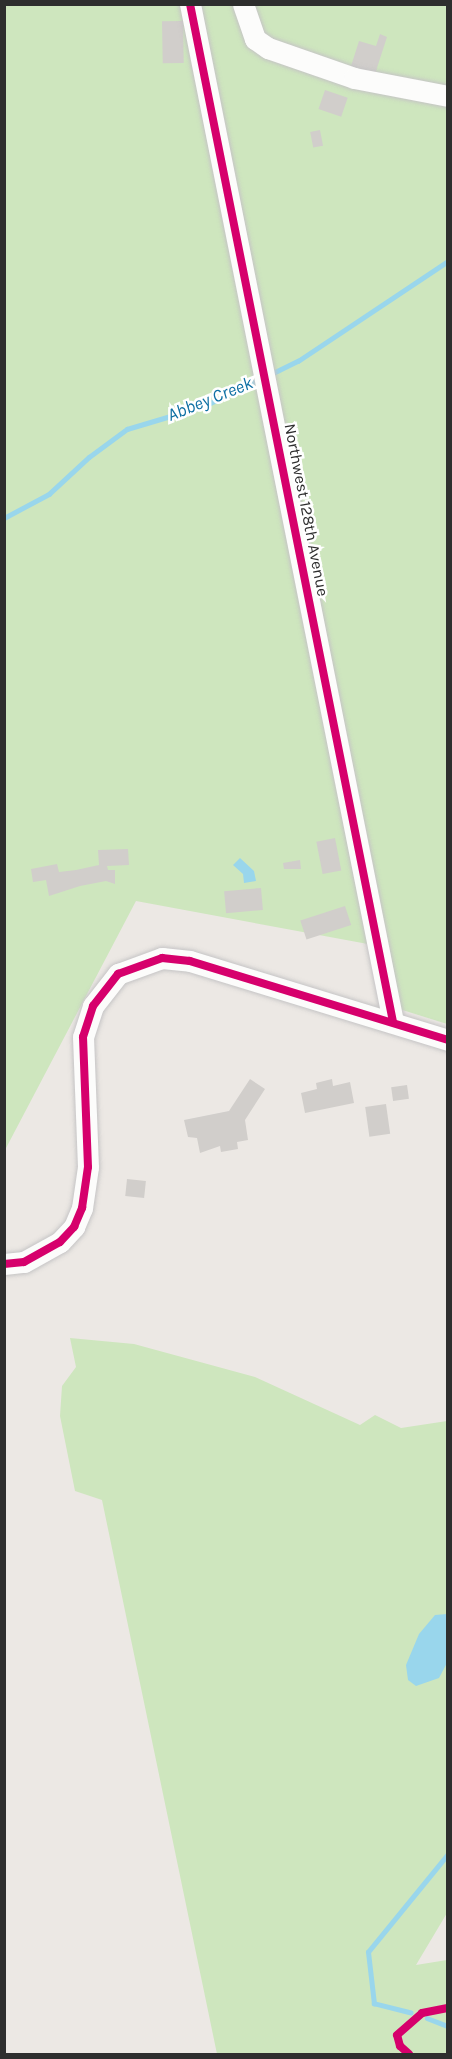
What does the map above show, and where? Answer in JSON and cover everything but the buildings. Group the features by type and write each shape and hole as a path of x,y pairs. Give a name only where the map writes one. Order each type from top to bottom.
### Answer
{"street":[{"name":"Northwest 128th Avenue","path":"190,4 233,232 262,358 393,1022"},
{"path":"243,4 255,39 268,48 354,78 447,96"},
{"path":"4,1264 24,1262 60,1242 74,1227 82,1208 88,1167 83,1037 93,1006 118,974 162,958 190,961 447,1040"}],"green space":[{"path":"5,5 447,5 447,1024 396,1008 384,947 136,901 5,1150"},
{"path":"70,1338 134,1344 255,1377 360,1425 375,1415 401,1428 447,1421 447,1913 416,1965 447,1960 447,2054 217,2054 102,1500 75,1491 60,1416 62,1386 76,1367"}],"water":[{"path":"240,858 254,871 256,881 244,883 243,874 233,865"},
{"path":"447,1614 447,1663 439,1678 416,1686 408,1680 406,1665 419,1634 435,1615"}],"waterway":[{"name":"Abbey Creek","path":"271,374 298,361 448,261"},
{"name":"Abbey Creek","path":"4,518 49,494 89,457 127,429 204,406 258,380"},
{"path":"411,2013 374,2004 368,1952 448,1854"},
{"path":"427,2018 448,2026"}],"cycle path":[{"path":"190,4 393,1022"},
{"path":"4,1264 24,1262 60,1242 74,1227 82,1208 88,1167 83,1037 93,1006 118,974 162,958 190,961 448,1040"},
{"path":"409,2054 400,2046 397,2035 422,2013 448,2008"}]}
